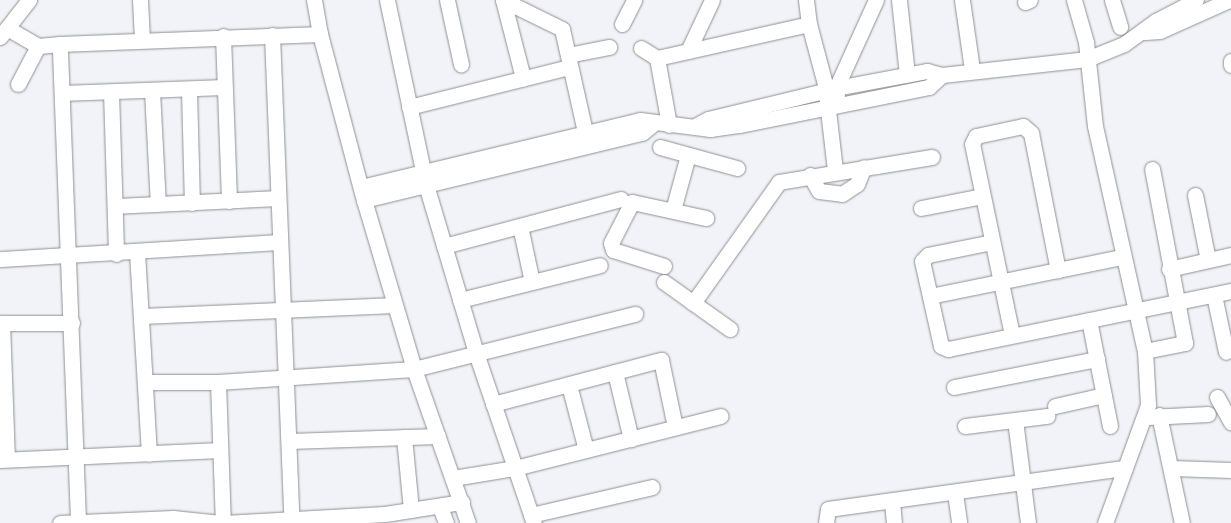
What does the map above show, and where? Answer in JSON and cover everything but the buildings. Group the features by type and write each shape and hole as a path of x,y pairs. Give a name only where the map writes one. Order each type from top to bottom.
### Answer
{"street":[{"path":"29,0 3,33 38,46 223,36 320,34"},
{"path":"140,0 142,40"},
{"path":"314,0 320,34 362,194 414,369 468,523"},
{"path":"387,0 425,178 444,246 477,356 533,519 652,486"},
{"path":"447,0 461,64"},
{"path":"503,0 523,78"},
{"path":"503,0 562,29 585,132"},
{"path":"688,51 712,0"},
{"path":"806,0 808,24 830,94 835,171"},
{"path":"830,94 873,1 892,0"},
{"path":"899,0 907,75"},
{"path":"962,0 972,70"},
{"path":"1074,0 1087,59 1095,126 1134,314 1144,351 1148,405 1104,523"},
{"path":"1112,0 1120,27"},
{"path":"830,94 929,86 942,76 972,70 1087,59 1145,32 1156,21 1196,0"},
{"path":"1145,32 1160,31 1228,0"},
{"path":"622,24 629,2"},
{"path":"657,58 808,24"},
{"path":"272,35 276,198 289,441 291,518"},
{"path":"223,36 229,201"},
{"path":"60,44 70,257 78,520"},
{"path":"18,84 38,46"},
{"path":"409,107 523,78 608,47"},
{"path":"641,48 657,58 673,125 665,149 737,168"},
{"path":"362,194 585,132 640,120 653,124 695,126 708,119 830,94 907,75 927,71 942,76"},
{"path":"62,93 188,90 224,87"},
{"path":"152,90 158,204"},
{"path":"188,90 192,204"},
{"path":"111,92 116,254"},
{"path":"425,178 642,133 653,124"},
{"path":"1012,335 982,196 973,138 1022,126 1028,128 1058,270"},
{"path":"673,210 688,155"},
{"path":"694,303 774,186 787,178 932,157"},
{"path":"810,175 819,191 842,194 857,184 864,167"},
{"path":"1144,351 1185,343 1169,269 1152,168"},
{"path":"1195,195 1208,260"},
{"path":"921,208 982,196"},
{"path":"115,206 192,204 276,198"},
{"path":"444,246 621,199"},
{"path":"664,266 616,253 611,243 634,201 706,218"},
{"path":"520,226 532,282"},
{"path":"0,259 70,257 279,242"},
{"path":"992,242 928,255 922,261 942,346 948,349 1089,320 1134,314 1231,291"},
{"path":"137,252 147,382 149,454"},
{"path":"1169,269 1231,255"},
{"path":"930,296 1122,257"},
{"path":"460,300 600,265"},
{"path":"664,282 730,330"},
{"path":"1214,295 1226,352"},
{"path":"142,316 395,305"},
{"path":"147,382 218,382 414,369 477,356 635,314"},
{"path":"1089,320 1110,426"},
{"path":"72,323 1,323 4,460 220,450"},
{"path":"954,387 1097,359"},
{"path":"493,404 661,360 675,427"},
{"path":"615,372 631,439"},
{"path":"218,382 223,523"},
{"path":"569,385 586,450"},
{"path":"965,426 1014,420 1104,395"},
{"path":"1217,396 1231,422"},
{"path":"1143,419 1159,415 1208,414"},
{"path":"1159,415 1182,523"},
{"path":"453,478 515,468 721,416"},
{"path":"1014,420 1028,523"},
{"path":"289,441 438,436"},
{"path":"404,437 411,510"},
{"path":"826,523 828,509 955,493 1125,468"},
{"path":"1171,468 1231,470"},
{"path":"955,493 959,523"},
{"path":"892,501 894,523"},
{"path":"60,523 78,520 223,523 291,518 386,518 411,510 462,502"},
{"path":"440,506 446,523"}]}
